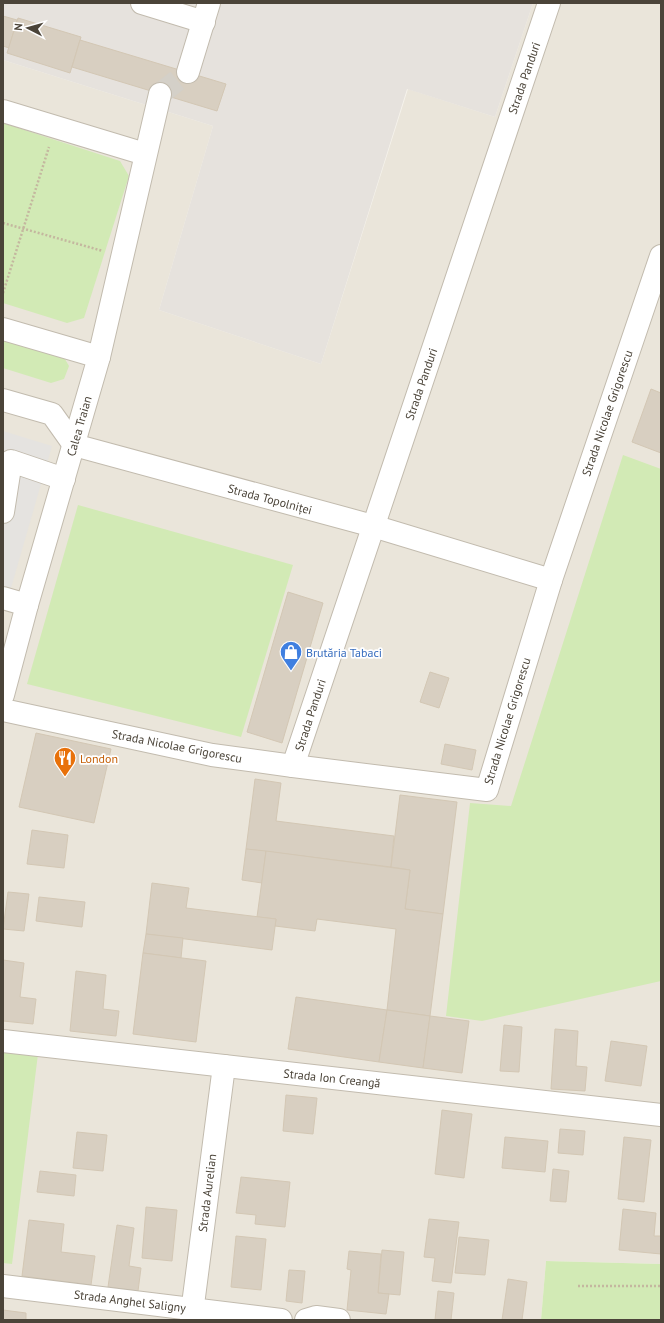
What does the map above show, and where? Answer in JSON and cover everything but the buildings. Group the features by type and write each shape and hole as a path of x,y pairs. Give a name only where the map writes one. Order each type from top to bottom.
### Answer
{"street":[{"path":"142,3 207,12 188,72"},
{"name":"Strada Panduri","path":"293,766 550,3"},
{"name":"Calea Traian","path":"3,695 26,605 99,357 160,94"},
{"path":"3,111 146,154"},
{"name":"Strada Nicolae Grigorescu","path":"3,710 212,754 293,766 487,790 551,580 661,256"},
{"path":"3,329 99,357"},
{"path":"3,400 52,414 74,445"},
{"name":"Strada Topolniței","path":"74,445 373,526 551,580"},
{"path":"3,512 11,461 64,479"},
{"path":"3,598 26,605"},
{"name":"Strada Ion Creangă","path":"3,1041 661,1115"},
{"name":"Strada Aurelian","path":"191,1314 224,1066"},
{"name":"Strada Anghel Saligny","path":"3,1286 191,1314 281,1320"},
{"path":"306,1320 316,1317 339,1320"}],"path":[{"path":"3,293 56,126"},
{"path":"3,223 123,256"},
{"path":"578,1286 661,1286"}],"shaded area":[{"path":"3,3 533,3 495,117 407,89 321,364 159,310 213,126 3,60"},
{"path":"533,3 661,3 661,1264 546,1261 541,1320 3,1320 3,60 213,126 159,310 321,364 408,89 495,117"},
{"path":"3,431 52,446 7,602 3,601"}],"green space":[{"path":"3,123 120,161 129,176 84,318 67,323 3,303"},
{"path":"3,335 62,354 69,366 64,379 51,383 3,368"},
{"path":"623,455 661,469 661,981 482,1021 446,1016 470,803 511,806"},
{"path":"78,505 293,565 241,737 27,684"},
{"path":"3,1050 38,1054 12,1264 3,1263"},
{"path":"546,1261 661,1264 661,1320 541,1320"}],"tunnel":[{"path":"160,94 188,72"}],"place":[{"name":"Brutăria Tabaci","path":"291,672"},
{"name":"London","path":"65,778"}]}
